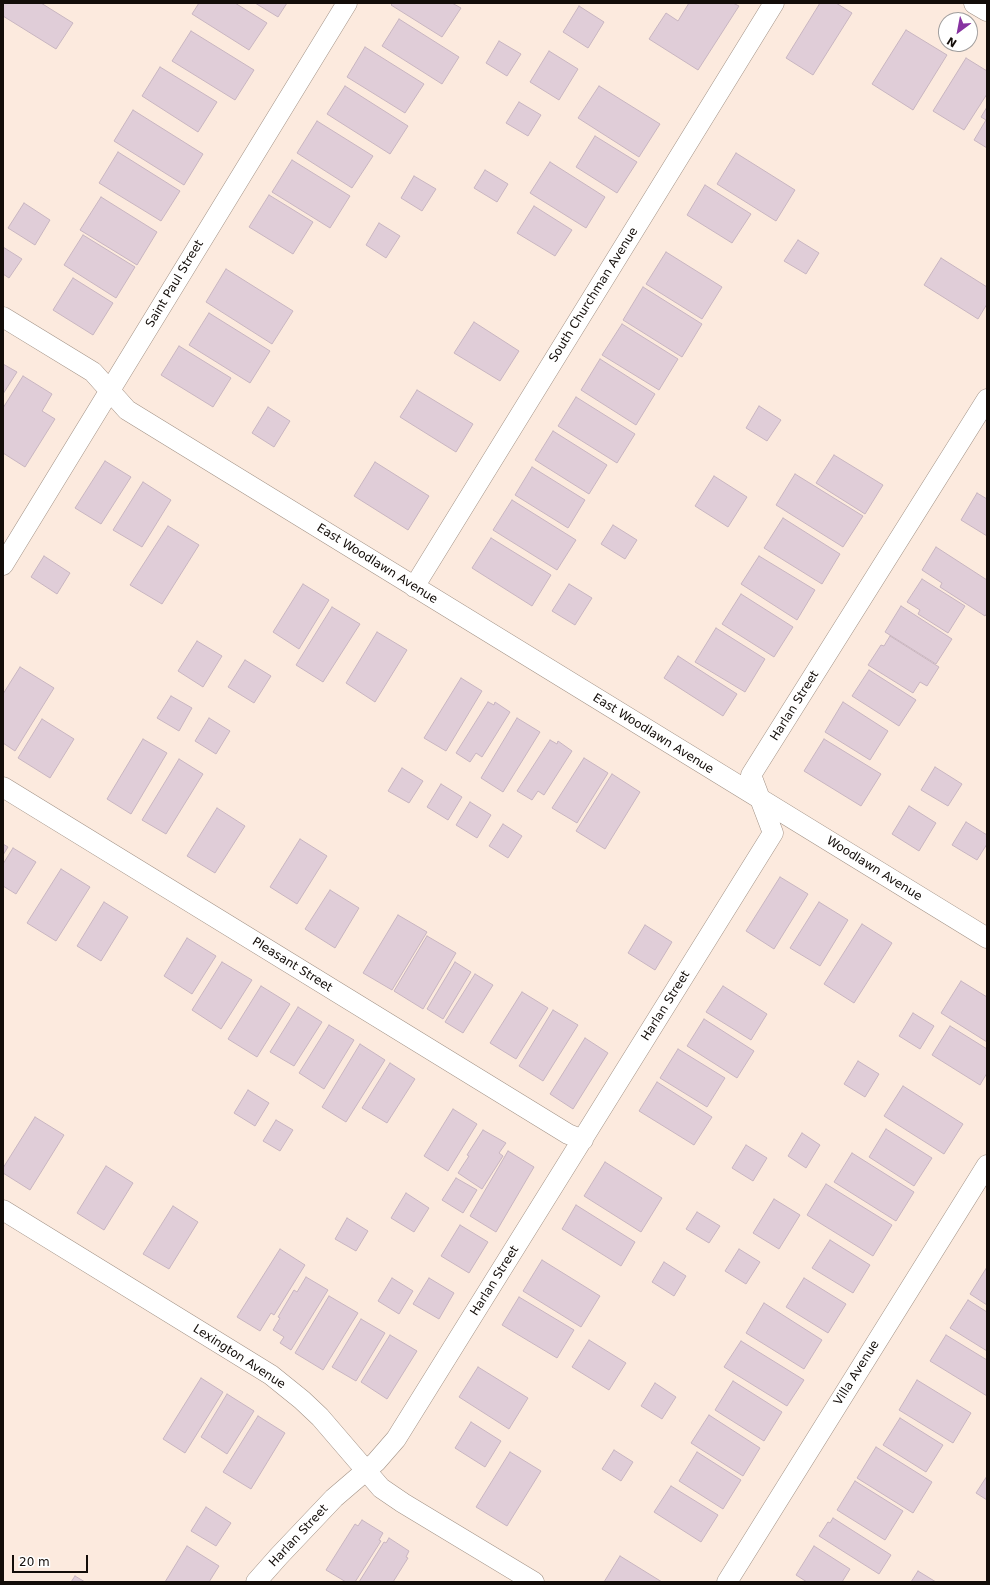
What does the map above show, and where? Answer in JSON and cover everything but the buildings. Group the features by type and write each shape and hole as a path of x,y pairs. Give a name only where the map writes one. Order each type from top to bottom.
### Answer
{"main road":[{"path":"975,3 987,10"}],"street":[{"name":"Saint Paul Street","path":"3,565 347,3"},
{"name":"South Churchman Avenue","path":"414,587 774,3"},
{"name":"East Woodlawn Avenue","path":"3,316 94,372 127,410 760,800"},
{"name":"Harlan Street","path":"256,1582 334,1498 366,1472 385,1453 396,1439 773,833 752,775 987,399"},
{"name":"Pleasant Street","path":"3,787 568,1134 583,1140"},
{"name":"Woodlawn Avenue","path":"760,800 987,938"},
{"name":"Villa Avenue","path":"727,1582 987,1165"},
{"name":"Lexington Avenue","path":"3,1210 271,1375 320,1417 381,1488 403,1503 534,1582"}]}
